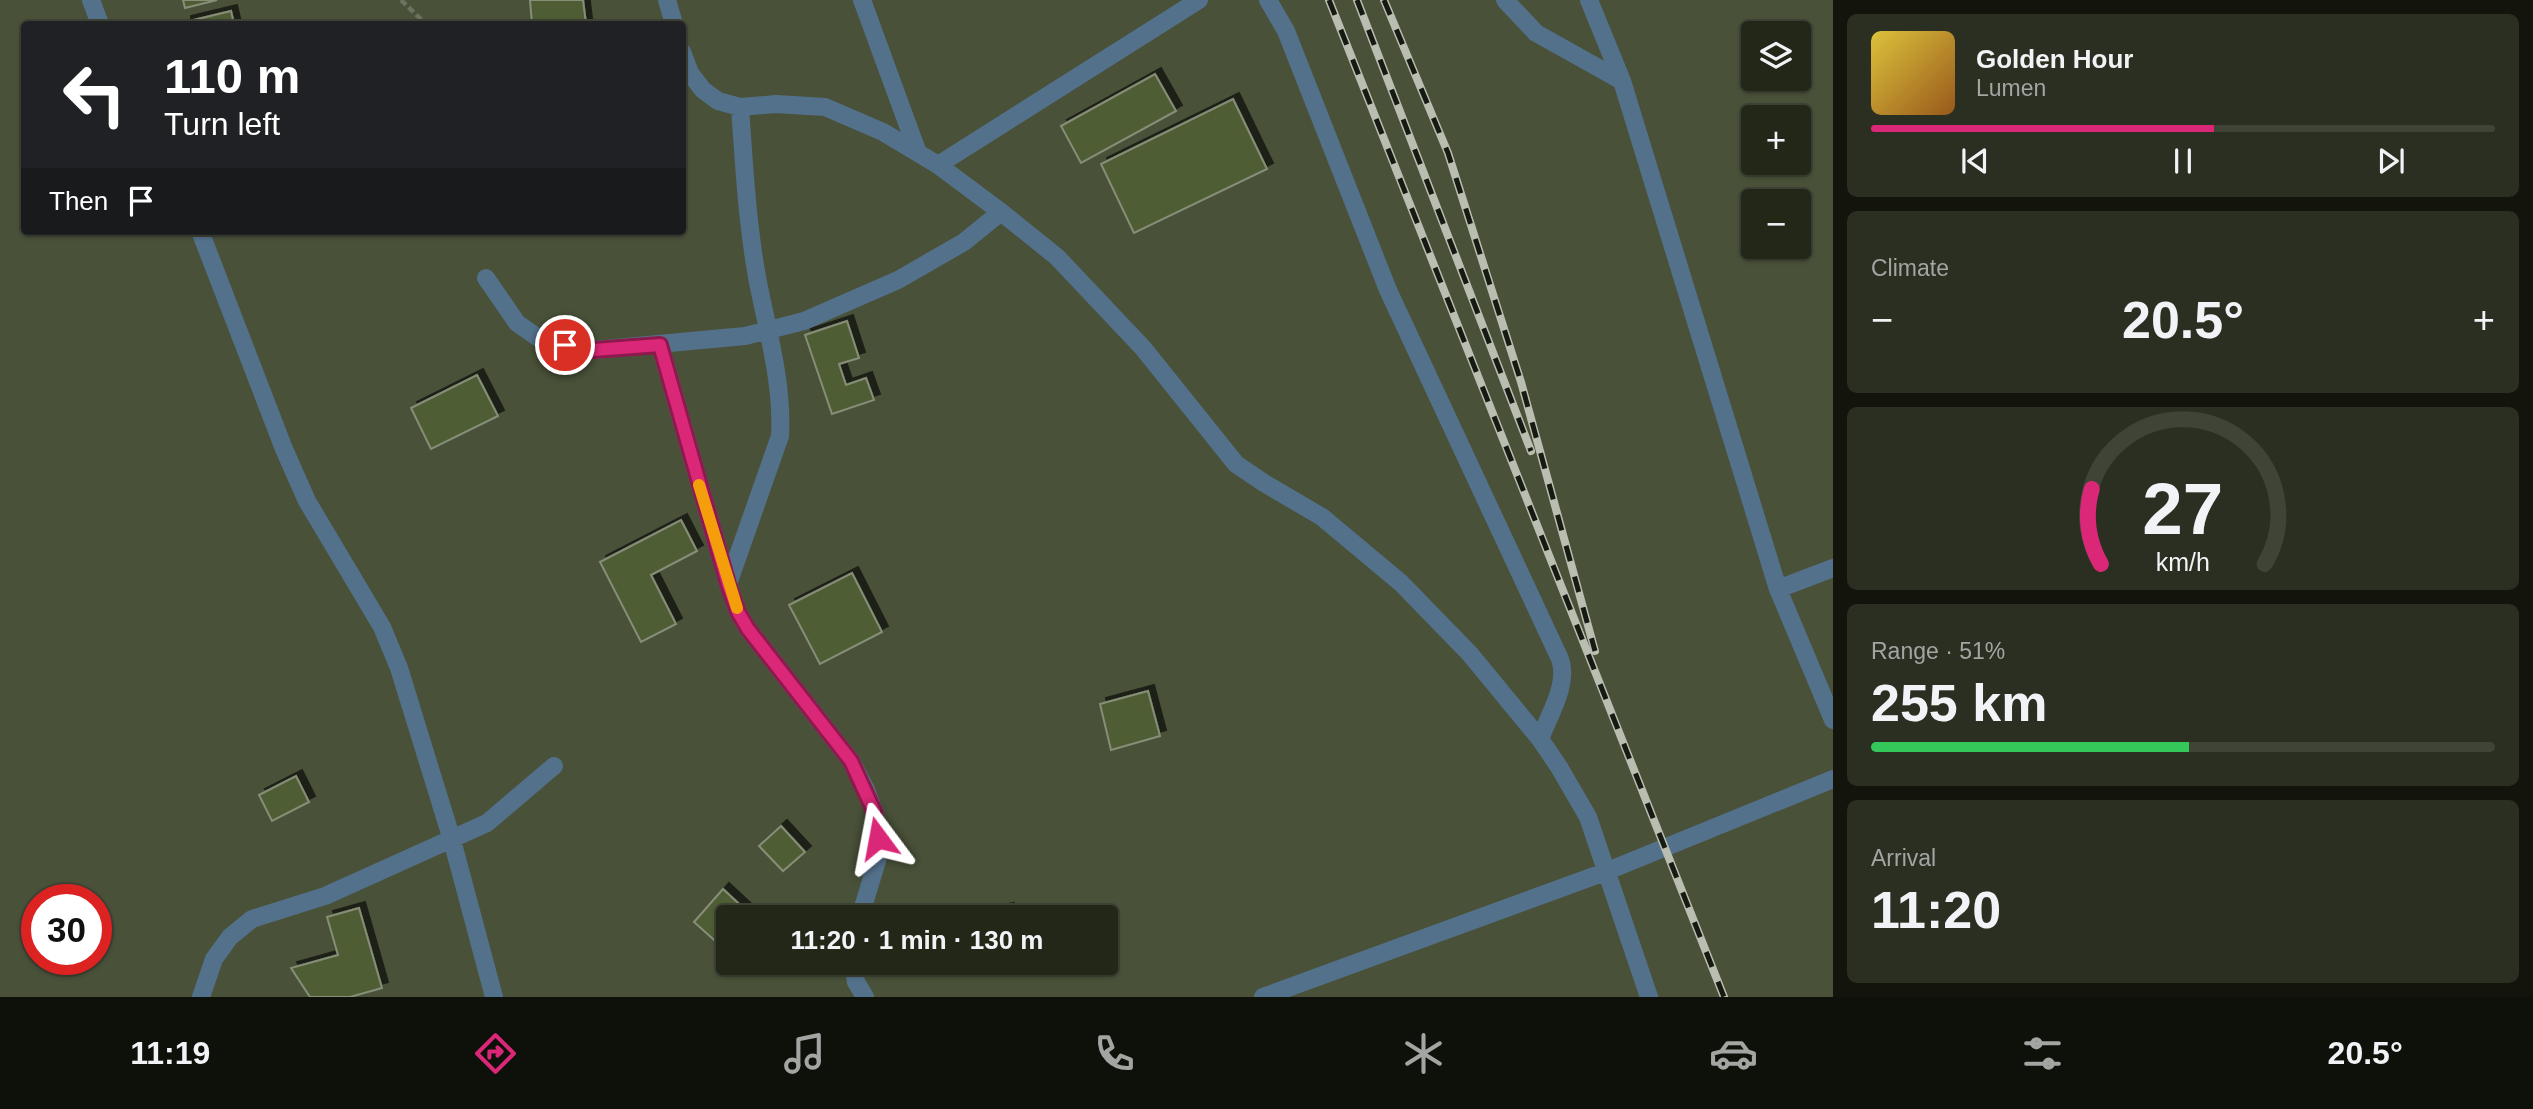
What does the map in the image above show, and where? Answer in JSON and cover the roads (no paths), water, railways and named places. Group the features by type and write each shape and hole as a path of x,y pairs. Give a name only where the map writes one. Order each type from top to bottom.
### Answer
{"street":[{"path":"91,0 99,21"},
{"path":"667,0 673,21"},
{"path":"862,0 918,153"},
{"path":"938,165 1199,0"},
{"path":"1268,0 1286,31 1388,290 1560,659 1563,680 1540,738"},
{"path":"1505,0 1536,33 1622,81"},
{"path":"1588,0 1622,81 1778,589 1833,720"},
{"path":"686,62 690,73 703,90 718,101 740,107 776,104 825,107 883,132 938,165 1057,257 1143,348 1236,464 1322,517 1401,583 1469,654 1540,738 1588,817 1649,997"},
{"path":"728,584 780,436 781,416 754,251 740,107"},
{"path":"486,278 517,323 537,337 565,345 594,350 745,336 804,321 898,280 964,242 1001,212"},
{"path":"202,235 284,449 307,501 377,617 391,647 452,840 494,997"},
{"path":"660,345 738,612 748,629 851,761 874,811 878,838 877,861 864,905"},
{"path":"1778,589 1833,568"},
{"path":"201,997 214,959 230,937 252,919 325,895 487,823 554,766"},
{"path":"1268,996 1605,872 1833,779"},
{"path":"855,975 865,997"}],"railway":[{"path":"1329,0 1724,997"},
{"path":"1357,0 1531,451"},
{"path":"1384,0 1448,153 1521,382 1595,651"}]}
